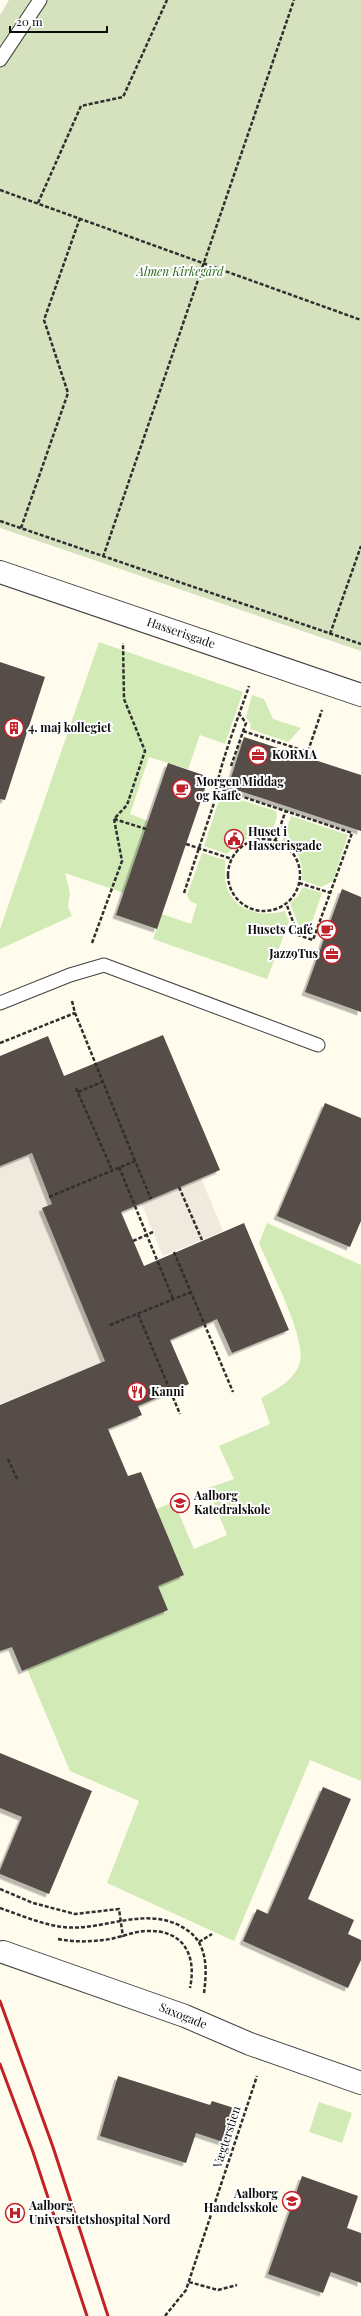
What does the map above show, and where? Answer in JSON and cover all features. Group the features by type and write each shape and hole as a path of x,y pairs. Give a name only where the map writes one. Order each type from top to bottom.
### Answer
{"street":[{"name":"Hasserisgade","path":"0,572 127,614 361,695"},
{"name":"Saxogade","path":"3,1952 185,2016 266,2049 361,2083"}],"lane":[{"path":"0,60 40,0"},
{"path":"0,1003 70,975 104,965 318,1045"}],"path":[{"path":"38,203 80,106 122,97 167,0"},
{"path":"103,557 294,0"},
{"path":"0,190 361,320"},
{"path":"21,528 68,393 44,320 80,218"},
{"path":"0,521 361,644"},
{"path":"330,634 361,546"},
{"path":"114,819 127,805 145,752 124,699 122,651 127,614"},
{"path":"306,757 331,684"},
{"path":"184,893 217,794 216,788 239,714 246,723 231,766"},
{"path":"243,731 308,752"},
{"path":"216,788 352,833 313,940 298,935 286,903"},
{"path":"275,841 286,810"},
{"path":"114,819 146,829"},
{"path":"70,975 94,941 122,861 114,819"},
{"path":"258,840 275,841 282,844 295,857 299,869 299,883 292,898 286,903 270,910 258,911 246,906 236,899 230,888 228,876 232,859 246,844 258,840"},
{"path":"186,844 232,859"},
{"path":"299,883 331,893"},
{"path":"0,1043 75,1014 151,1199"},
{"path":"102,1082 77,1090 112,1170"},
{"path":"49,1197 135,1161"},
{"path":"119,1167 173,1299"},
{"path":"179,1187 202,1240"},
{"path":"133,1241 153,1232"},
{"path":"174,1252 233,1392"},
{"path":"110,1325 191,1292"},
{"path":"138,1314 180,1414"},
{"path":"8,1459 18,1481"},
{"path":"0,1889 33,1903 76,1914 119,1909 122,1921 123,1936"},
{"path":"0,1908 61,1927 83,1927 122,1921 160,1918 178,1924 192,1933 199,1942 206,1961 204,1993"},
{"path":"52,1938 79,1942 123,1936 144,1931 169,1934 177,1939 190,1955 192,1964 189,1993"},
{"path":"199,1942 212,1934"},
{"name":"Vægterstien","path":"165,2316 186,2290 266,2049"},
{"path":"189,2282 218,2290 237,2285"}],"green space":[{"name":"Almen Kirkegård","path":"9,0 361,0 361,651 0,528 0,15"},
{"path":"99,642 243,692 225,744 200,735 188,769 149,757 130,814 148,821 124,893 65,873 70,893 68,907 72,916 0,949 0,929"},
{"path":"252,695 264,699 273,719 301,728 288,742 250,729 251,725 246,717"},
{"path":"221,794 276,811 277,817 270,837 252,837 237,845 227,854 204,846"},
{"path":"291,816 348,835 333,881 321,887 302,880 302,868 299,857 288,844 282,841"},
{"path":"202,853 225,860 225,876 228,891 238,904 245,909 252,912 268,914 285,911 289,922 267,979 153,939 162,914 191,924 197,904 190,901 187,895"},
{"path":"303,887 322,893 308,934 301,932 290,903 298,896"},
{"path":"267,1223 361,1265 361,1781 310,1760 234,1941 107,1883 139,1801 70,1771 27,1669 168,1610 158,1586 184,1575 156,1509 174,1502 194,1549 227,1535 208,1488 234,1479 219,1446 270,1424 261,1398 284,1384 294,1374 300,1362 298,1337 293,1320 259,1243"},
{"path":"319,2102 352,2113 342,2143 309,2132"}],"shaded area":[{"path":"32,1153 52,1204 42,1208 89,1322 122,1354 0,1404 0,1166"},
{"path":"201,1178 223,1231 163,1256 141,1203"}],"building":[{"name":"4. maj kollegiet","path":"0,662 45,677 5,800 0,799"},
{"path":"244,737 361,775 361,831 228,787"},
{"path":"168,763 209,777 157,929 116,915"},
{"path":"342,889 361,897 361,1012 305,992"},
{"path":"163,1035 220,1170 121,1212 144,1266 244,1223 289,1330 232,1353 217,1319 170,1340 189,1384 138,1406 142,1415 108,1429 128,1476 141,1472 184,1575 158,1586 168,1610 22,1671 12,1647 0,1651 0,1405 105,1361 42,1208 52,1204 32,1153 0,1166 0,1056 48,1036 64,1076"},
{"path":"325,1103 361,1118 361,1221 350,1247 277,1216"},
{"path":"0,1753 92,1791 49,1894 0,1874 0,1870 22,1817 0,1808"},
{"path":"323,1787 351,1799 308,1899 354,1920 348,1934 361,1940 361,1960 348,1988 243,1941 257,1909 268,1914"},
{"path":"118,2076 210,2105 212,2101 237,2109 226,2143 196,2133 186,2163 100,2136"},
{"path":"302,2176 358,2196 347,2228 361,2233 361,2283 331,2272 323,2293 268,2274"}],"railway":[{"path":"0,2001 53,2147 108,2316"},
{"path":"0,2064 33,2152 87,2316"}],"place":[{"name":"4. maj kollegiet","path":"14,728"},
{"name":"KORMA","path":"258,755"},
{"name":"Morgen Middag og Kaffe","path":"182,789"},
{"name":"Huset i Hasserisgade","path":"234,839"},
{"name":"Husets Café","path":"327,930"},
{"name":"Jazz9Tus","path":"332,954"},
{"name":"Kanni","path":"137,1392"},
{"name":"Aalborg Katedralskole","path":"180,1503"},
{"name":"Aalborg Handelsskole","path":"292,2201"},
{"name":"Aalborg Universitetshospital Nord","path":"15,2213"}]}
